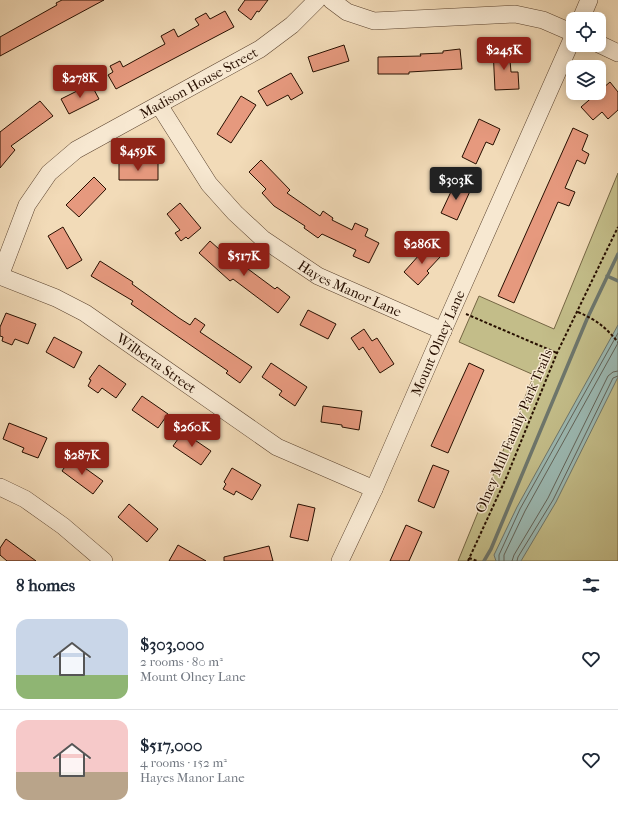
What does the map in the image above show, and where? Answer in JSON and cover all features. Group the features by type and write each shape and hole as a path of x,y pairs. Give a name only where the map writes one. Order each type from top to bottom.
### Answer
{"street":[{"name":"Madison House Street","path":"0,276 26,205 49,172 76,150 260,49 292,25 317,0"},
{"path":"331,0 347,12 374,21 515,14 543,20 566,30"},
{"path":"584,12 589,0"},
{"path":"606,47 618,53"},
{"name":"Mount Olney Lane","path":"340,561 374,489 452,308 566,52"},
{"name":"Hayes Manor Lane","path":"159,105 209,184 234,213 263,239 318,276 442,331"},
{"name":"Wilberta Street","path":"0,276 56,298 85,313 277,447 374,489"},
{"path":"0,487 25,500 51,517 104,561"}],"path":[{"name":"Olney Mill Family Park Trails","path":"468,561 507,476 557,353 618,227"},
{"path":"452,308 557,353"},
{"path":"578,312 595,320 618,342"},
{"path":"469,558 476,561"}],"shaded area":[{"path":"618,173 618,561 458,561 534,375 459,342 479,296 554,329"}],"water":[{"path":"618,325 618,377 556,502 521,561 496,561 494,555 517,507"}],"building":[{"path":"62,0 104,0 0,56 0,37 57,5 56,3"},
{"path":"245,0 268,0 259,12 257,11 251,20 238,10"},
{"path":"225,11 234,27 116,89 108,75 113,72 110,66 120,61 123,67 165,44 161,36 174,29 178,37 199,25 195,19 206,13 210,19"},
{"path":"344,45 349,61 313,72 308,57"},
{"path":"509,48 511,72 518,72 519,89 495,90 493,49"},
{"path":"460,49 462,69 409,72 409,74 378,74 378,57 421,56 420,54 443,53 443,51"},
{"path":"291,73 303,93 291,100 288,95 267,106 258,91"},
{"path":"610,82 618,92 618,110 608,119 602,112 593,120 581,107 589,100 606,100 606,85"},
{"path":"91,84 99,99 69,114 61,99"},
{"path":"241,96 256,105 231,143 217,134"},
{"path":"40,101 53,116 11,146 15,150 0,168 0,132"},
{"path":"479,119 500,129 493,145 486,142 476,164 462,157"},
{"path":"573,128 588,135 582,150 589,154 585,164 577,160 565,188 575,192 569,206 558,202 514,303 498,296"},
{"path":"261,160 290,190 287,193 320,216 323,211 333,218 332,220 352,230 355,223 368,229 365,236 379,243 369,263 353,256 356,250 322,234 318,238 304,228 305,226 274,206 262,193 266,189 249,172"},
{"path":"119,163 158,163 158,180 119,180"},
{"path":"94,177 106,189 79,217 66,205"},
{"path":"456,181 471,189 457,220 441,213"},
{"path":"180,203 201,228 188,239 186,237 181,241 175,233 180,230 167,214"},
{"path":"63,227 82,260 67,269 48,236"},
{"path":"210,241 228,257 233,252 246,264 244,266 275,289 277,287 290,297 278,313 233,279 230,281 199,253"},
{"path":"428,245 441,256 427,271 429,273 418,285 404,272"},
{"path":"100,261 133,282 132,284 190,325 195,318 205,325 200,332 252,367 240,383 226,373 228,371 131,304 133,301 91,276"},
{"path":"308,310 336,324 328,339 300,325"},
{"path":"6,313 36,324 28,344 15,339 12,345 2,341 3,337 0,336 0,327"},
{"path":"364,329 372,341 377,338 394,364 380,373 363,347 359,350 351,338"},
{"path":"54,337 82,352 74,368 46,352"},
{"path":"271,363 307,387 295,406 279,395 282,391 262,377"},
{"path":"469,363 484,370 448,453 431,446"},
{"path":"99,365 126,384 116,398 102,388 98,393 88,386 91,380 89,379"},
{"path":"142,396 168,414 158,428 132,410"},
{"path":"323,406 362,411 359,430 342,427 342,425 321,422"},
{"path":"9,423 47,438 38,458 22,452 24,448 3,439"},
{"path":"183,432 211,451 201,465 173,446"},
{"path":"71,458 103,481 93,494 62,471"},
{"path":"433,465 449,471 434,508 418,501"},
{"path":"232,468 261,485 252,500 236,491 234,495 223,489 226,484 224,482"},
{"path":"129,504 158,529 147,542 118,517"},
{"path":"298,504 315,508 308,541 290,537"},
{"path":"406,525 422,532 409,561 390,561"},
{"path":"6,539 36,561 7,561 0,555 0,548"},
{"path":"178,545 206,561 169,561"},
{"path":"269,546 273,561 224,561 224,557"}],"waterway":[{"path":"484,561 491,549 587,319 618,254"},
{"path":"607,276 618,281"}]}
